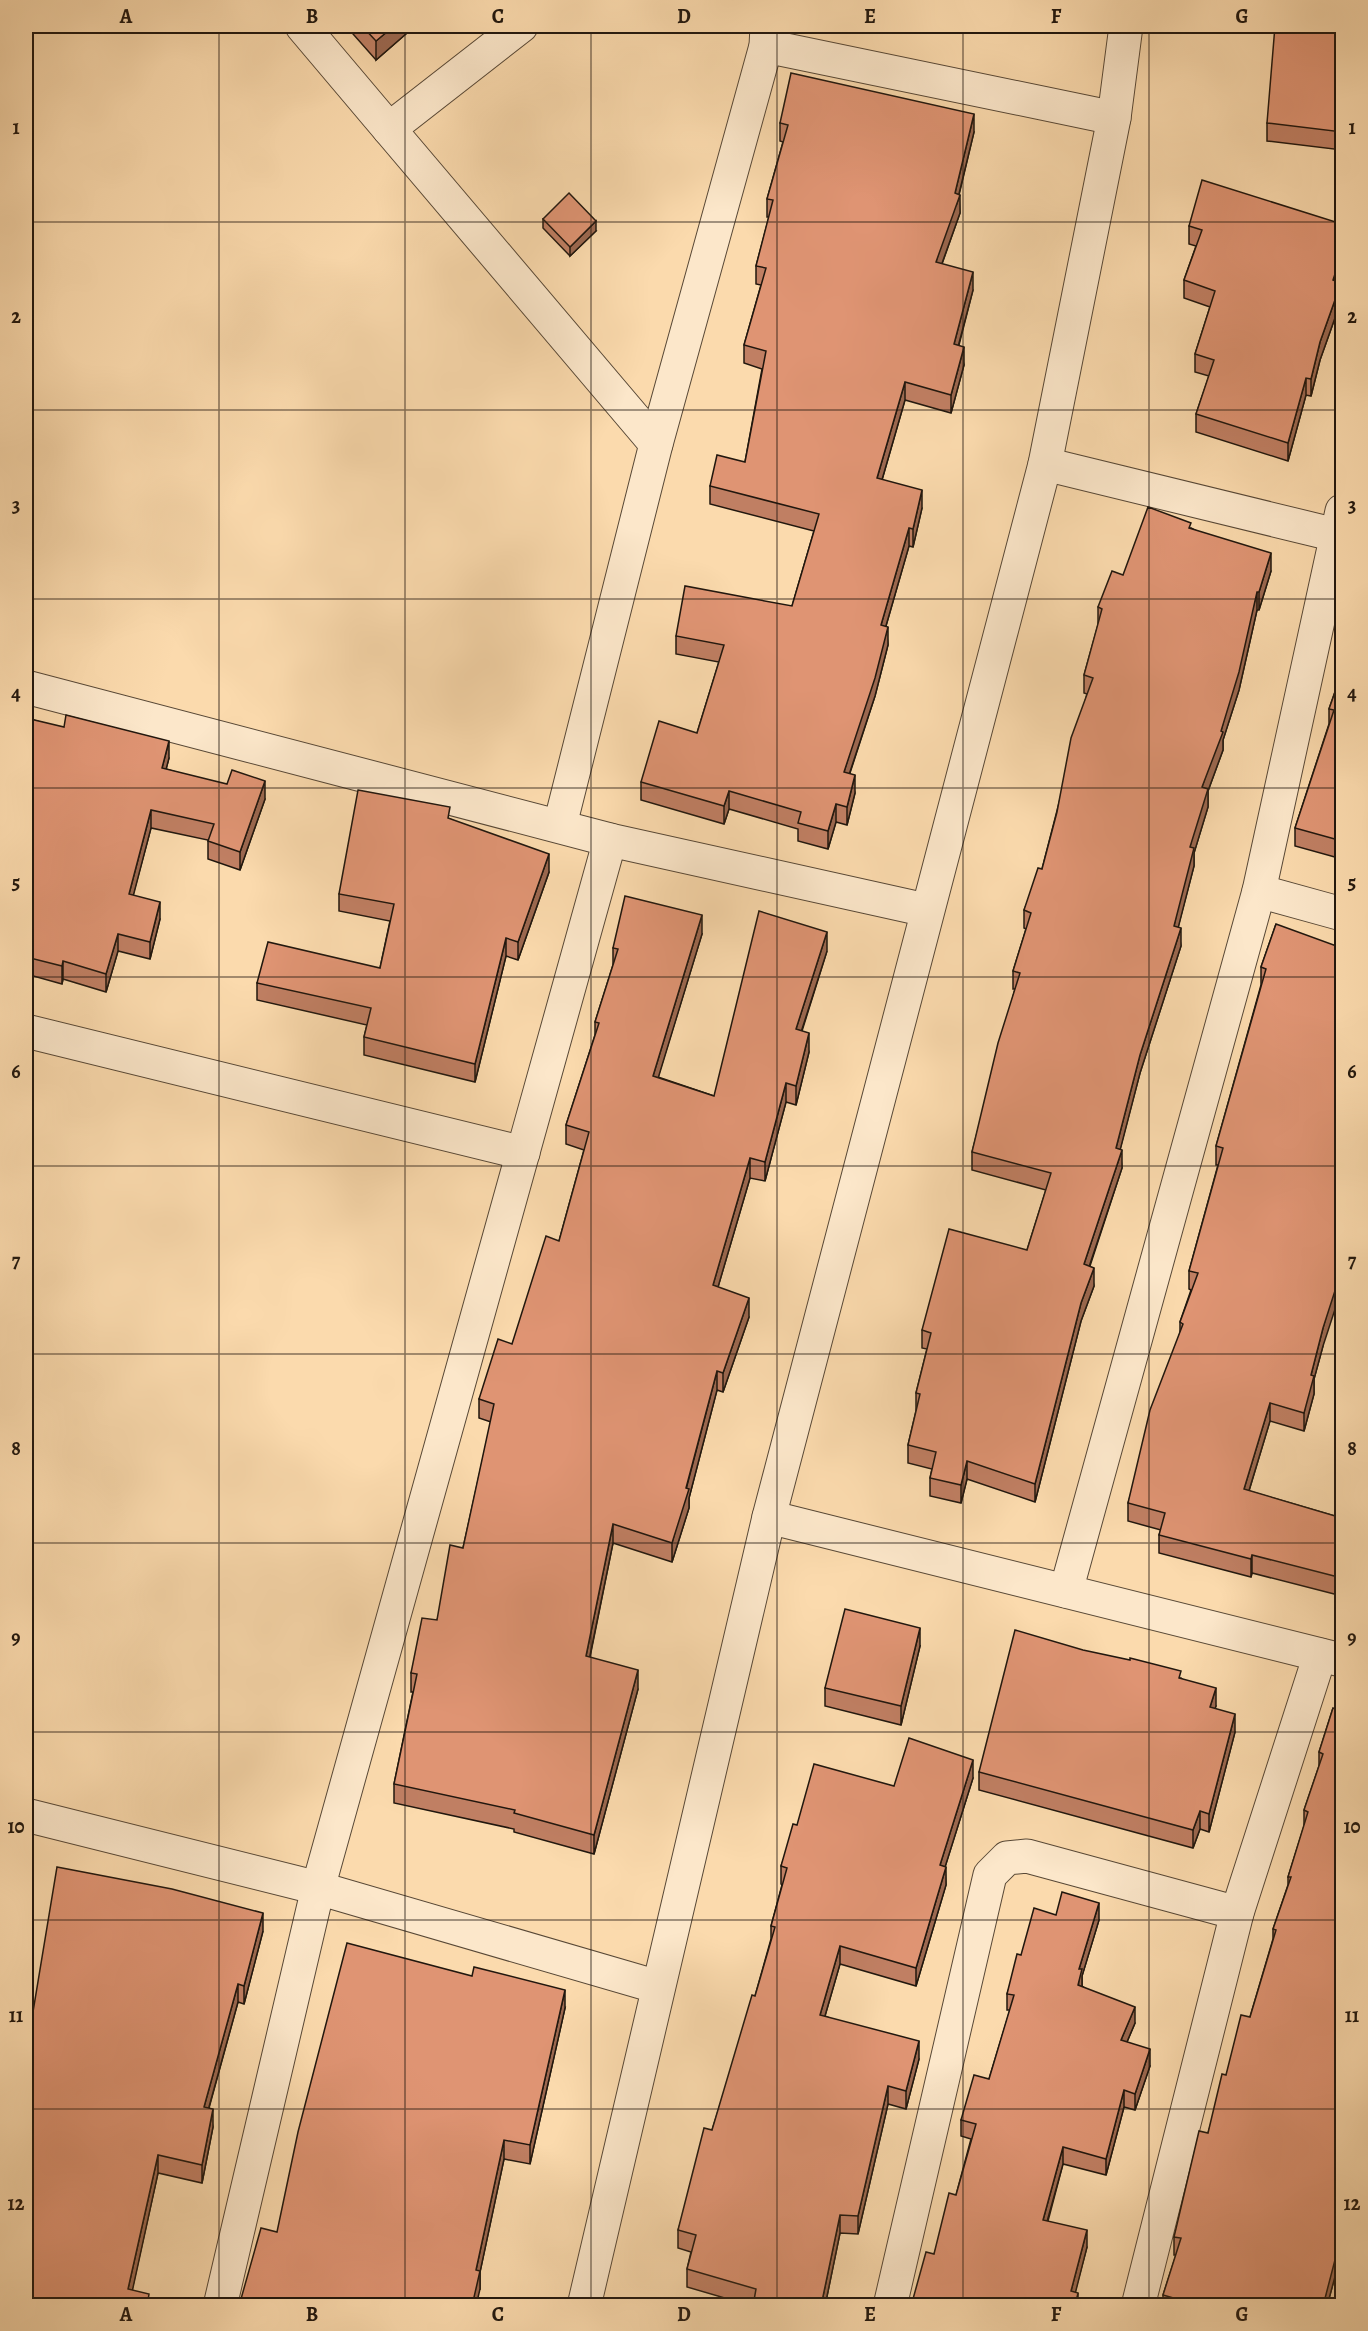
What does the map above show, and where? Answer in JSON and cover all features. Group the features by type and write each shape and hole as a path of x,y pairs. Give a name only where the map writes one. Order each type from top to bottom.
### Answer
{"street":[{"path":"302,26 656,444"},
{"path":"389,129 521,26"},
{"path":"584,2306 769,1517 926,910 1045,464 1114,118 1126,26"},
{"path":"560,825 656,444 766,36 1114,118"},
{"path":"1045,464 1339,523 1259,891 1066,1591"},
{"path":"26,687 560,825 610,840 926,910"},
{"path":"220,2306 318,1888 610,840"},
{"path":"1259,891 1342,914"},
{"path":"26,1031 523,1153"},
{"path":"769,1517 1331,1658 1237,1912 1138,2306"},
{"path":"26,1817 318,1888 658,1987"},
{"path":"890,2306 990,1875 1007,1858 1028,1856 1237,1912"}],"building":[{"path":"362,26 394,26 376,41"},
{"path":"1275,26 1342,26 1342,132 1267,123"},
{"path":"791,73 974,114 955,193 960,195 936,262 973,272 954,344 964,347 951,395 905,382 877,478 922,490 913,529 909,528 881,625 888,627 875,678 844,772 855,775 847,807 836,804 828,831 798,823 801,812 729,791 724,806 641,782 659,721 697,733 724,645 676,636 685,586 792,606 819,514 710,486 717,455 745,462 766,351 744,345 766,268 756,266 773,200 767,199 788,125 780,123"},
{"path":"1202,180 1342,224 1342,253 1333,280 1341,283 1320,342 1311,379 1306,378 1288,443 1196,414 1214,360 1195,354 1215,291 1184,280 1202,230 1189,226"},
{"path":"569,193 596,221 570,247 543,219"},
{"path":"1148,507 1191,523 1189,528 1271,553 1259,592 1257,592 1239,672 1221,731 1223,732 1202,787 1208,789 1190,847 1194,848 1174,926 1181,928 1140,1055 1116,1148 1122,1150 1084,1264 1094,1268 1081,1303 1035,1484 967,1461 961,1485 930,1478 936,1452 908,1445 920,1394 916,1393 931,1333 922,1330 949,1229 1027,1250 1051,1173 972,1152 998,1043 1020,973 1013,971 1031,913 1024,910 1038,868 1042,869 1057,812 1071,738 1093,678 1084,675 1102,609 1098,607 1112,571 1123,575"},
{"path":"1342,672 1342,841 1295,828 1334,710 1329,709"},
{"path":"66,715 169,741 162,768 227,784 232,770 265,781 240,852 208,841 214,824 151,810 129,894 160,902 150,942 118,934 106,974 63,961 62,966 26,957 26,718 64,727"},
{"path":"358,790 450,807 448,818 549,854 518,942 506,938 475,1064 364,1037 371,1008 257,983 268,942 380,968 394,904 339,894"},
{"path":"625,896 702,915 653,1076 714,1096 759,911 827,932 796,1029 809,1033 796,1086 786,1083 765,1162 750,1158 713,1285 749,1298 723,1373 717,1371 686,1488 689,1489 672,1543 613,1524 586,1656 638,1670 594,1835 514,1813 515,1810 394,1784 417,1674 411,1673 422,1618 437,1620 450,1545 463,1548 494,1404 479,1399 498,1339 512,1344 546,1236 559,1241 589,1132 566,1125 599,1023 595,1022 618,949 613,948"},
{"path":"1276,924 1342,948 1342,1269 1323,1328 1304,1413 1270,1403 1244,1489 1342,1518 1342,1578 1252,1555 1251,1559 1159,1535 1165,1513 1128,1503 1150,1410 1183,1324 1180,1322 1198,1273 1189,1271 1223,1148 1216,1146 1266,969 1261,967"},
{"path":"845,1609 920,1628 901,1706 825,1688"},
{"path":"1015,1630 1083,1650 1130,1660 1130,1658 1181,1671 1179,1678 1216,1688 1210,1707 1235,1714 1209,1814 1200,1811 1193,1830 979,1772"},
{"path":"1333,1708 1342,1711 1342,2233 1323,2306 1183,2306 1184,2301 1163,2295 1181,2238 1174,2237 1199,2131 1208,2133 1222,2074 1226,2075 1241,2015 1250,2017 1276,1930 1273,1929 1291,1877 1288,1877 1308,1812 1304,1810 1323,1754 1319,1752"},
{"path":"909,1738 973,1760 940,1865 946,1867 916,1968 840,1946 820,2015 919,2041 906,2091 888,2086 858,2216 840,2215 821,2306 753,2306 756,2289 687,2269 696,2235 678,2230 704,2128 712,2130 752,1995 755,1996 775,1927 771,1926 787,1868 781,1866 793,1824 797,1825 814,1764 894,1786"},
{"path":"57,1867 172,1889 263,1913 244,1986 238,1984 204,2107 213,2109 202,2165 158,2155 128,2289 149,2294 147,2306 26,2306 26,2054"},
{"path":"1062,1892 1099,1903 1079,1969 1082,1969 1078,1985 1135,2007 1121,2040 1150,2049 1135,2094 1124,2090 1106,2159 1063,2147 1043,2220 1087,2230 1071,2291 1078,2293 1075,2306 937,2306 913,2299 926,2252 934,2254 949,2193 956,2195 976,2124 961,2120 974,2075 989,2079 1014,1995 1007,1994 1017,1954 1021,1955 1034,1908 1056,1915"},
{"path":"347,1943 472,1976 474,1967 565,1990 530,2145 504,2140 476,2270 480,2271 472,2306 239,2306 261,2228 277,2232 298,2132"}]}
